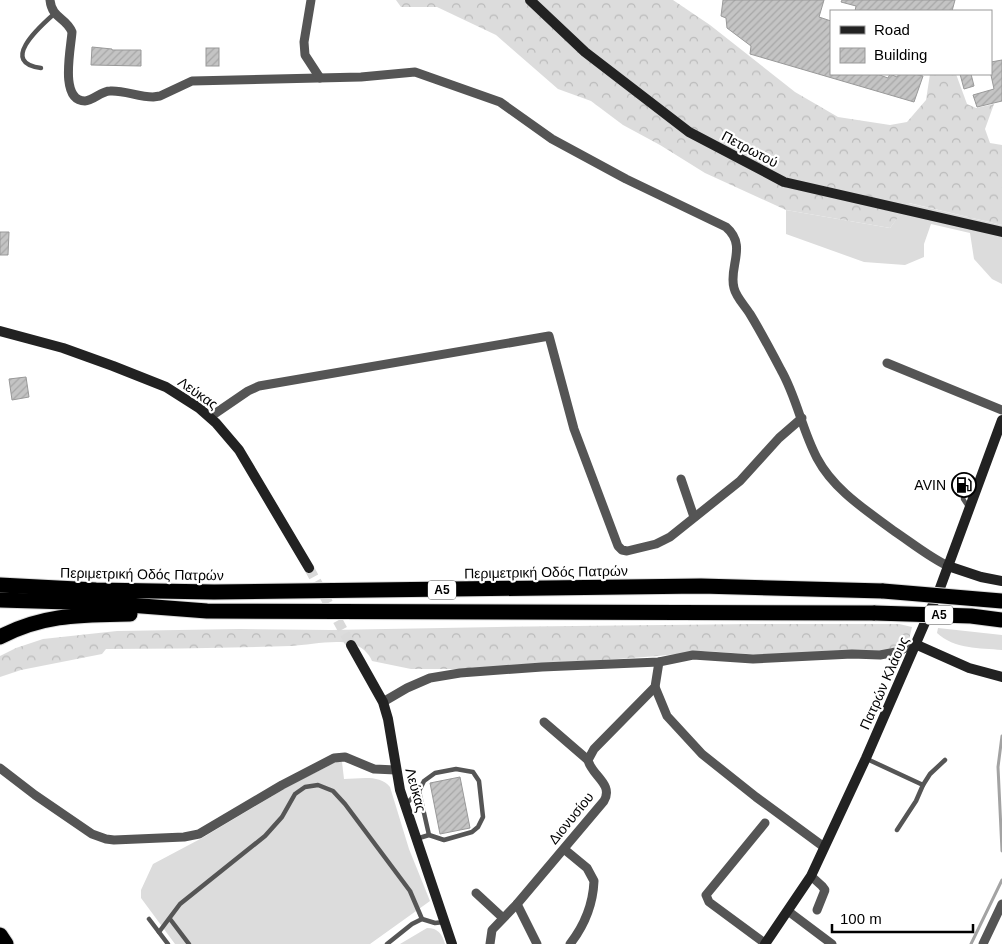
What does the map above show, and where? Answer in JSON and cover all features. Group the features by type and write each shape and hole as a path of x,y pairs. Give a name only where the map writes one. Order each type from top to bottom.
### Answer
{"highway":[{"name":"Περιμετρική Οδός Πατρών","path":"0,585 96,590 214,592 701,586 883,591 1002,601"},
{"name":"Α5","path":"0,600 103,603 207,610 875,613 971,616 1002,620"},
{"path":"0,637 25,625 50,618 207,610"},
{"path":"0,935 6,944"}],"street":[{"path":"50,0 54,14 70,26 72,32 68,78 70,91 78,99 86,101 108,91 142,97 160,96 192,81 320,78 415,72 500,102 552,139 626,179 726,227 733,234 736,241 734,290 784,375 813,449 821,464 851,498 923,552 948,566 981,577 1002,581"},
{"path":"311,0 304,42 305,55 320,78"},
{"name":"Πετρωτού","path":"530,0 585,52 690,132 784,182 1002,232"},
{"name":"Λεύκας","path":"0,331 71,350 166,387 188,400 210,417 225,432 242,454 309,568"},
{"path":"210,417 248,391 259,386 549,336 574,430 618,546 622,550 627,551 656,544 670,537 740,481 779,438 802,418"},
{"path":"887,363 1002,410"},
{"name":"Πατρών Κλάους","path":"765,944 811,876 866,758 948,566 1002,420"},
{"path":"681,479 694,517"},
{"path":"383,702 430,678 460,673 659,662 693,655 753,659 852,654 880,655 896,652 915,644 969,668 1002,677"},
{"name":"Λεύκας","path":"351,645 383,702 405,805 446,921 452,944"},
{"path":"588,760 594,749 654,687 659,662"},
{"path":"654,687 667,716 692,745 726,774 824,847"},
{"name":"Διονυσίου","path":"490,944 492,930 564,850 606,798 604,784 591,768 588,760 544,722"},
{"path":"0,768 35,795 92,834 106,840 184,837 199,834 282,785 339,756 374,769 396,770"},
{"path":"765,823 706,895 709,902 765,944"},
{"path":"564,850 587,868 594,881 590,906 585,921 570,944"},
{"path":"811,876 824,890 817,910"},
{"path":"476,893 503,918"},
{"path":"517,904 538,944"},
{"path":"983,944 1002,904"},
{"path":"788,910 832,944"}],"lane":[{"path":"41,68 27,67 21,63 18,56 21,43 54,14"},
{"path":"866,758 923,785"},
{"path":"897,830 916,802 930,774 945,760"},
{"path":"405,805 420,791 424,781 435,773 456,769 473,772 479,781 483,817 472,832 444,840 429,834 416,839"},
{"path":"159,932 180,904 265,836 282,817 295,794 305,787 318,786 333,791 345,804 410,891 422,919"},
{"path":"420,791 429,834"},
{"path":"149,918 168,944"},
{"path":"170,918 189,944"},
{"path":"387,944 412,924 422,919 435,923 446,921"}],"green space":[{"path":"396,0 673,0 710,25 795,92 838,117 890,125 907,122 926,100 930,75 956,75 967,104 976,108 994,104 985,129 990,143 1002,145 1002,225 909,203 890,228 786,210 705,173 623,125 591,101 558,89 496,35 437,7 401,7"},
{"path":"908,203 1002,225 1002,284 992,279 974,259 970,233 931,224 924,244 924,257 905,265 864,262 786,234 786,210 890,228"},
{"path":"899,624 912,627 908,644 882,651 762,655 705,651 479,669 411,669 372,661 362,648 356,645 331,642 268,647 106,649 102,654 21,670 0,677 0,656 16,648 43,639 117,631"},
{"path":"938,628 1002,635 1002,650 959,645 937,633"},
{"path":"338,761 342,762 344,779 363,778 381,780 390,787 409,849 430,901 370,944 175,944 141,898 141,890 153,864 202,838 289,786"},
{"path":"427,928 439,932 445,944 400,944"}],"building":[{"path":"723,0 824,0 819,17 830,21 830,75 880,75 888,78 890,75 897,77 898,75 923,76 914,102 750,54 751,46 727,28 726,18 721,16"},
{"path":"842,0 955,0 952,10 855,10 856,6 841,2"},
{"path":"92,47 112,50 141,50 141,66 91,65"},
{"path":"206,48 219,48 219,66 206,66"},
{"path":"1002,60 1002,101 977,107 973,95 994,89 991,75 992,62"},
{"path":"960,75 971,75 974,86 964,89"},
{"path":"0,232 9,232 8,255 0,255"},
{"path":"26,377 29,397 12,400 9,379"},
{"path":"460,777 470,828 440,834 430,783"}],"waterway":[{"path":"1002,736 998,767 1002,851"},
{"path":"971,944 1002,880"}],"tunnel":[{"path":"309,568 351,645"}],"place":[{"name":"AVIN","path":"964,485"}]}
